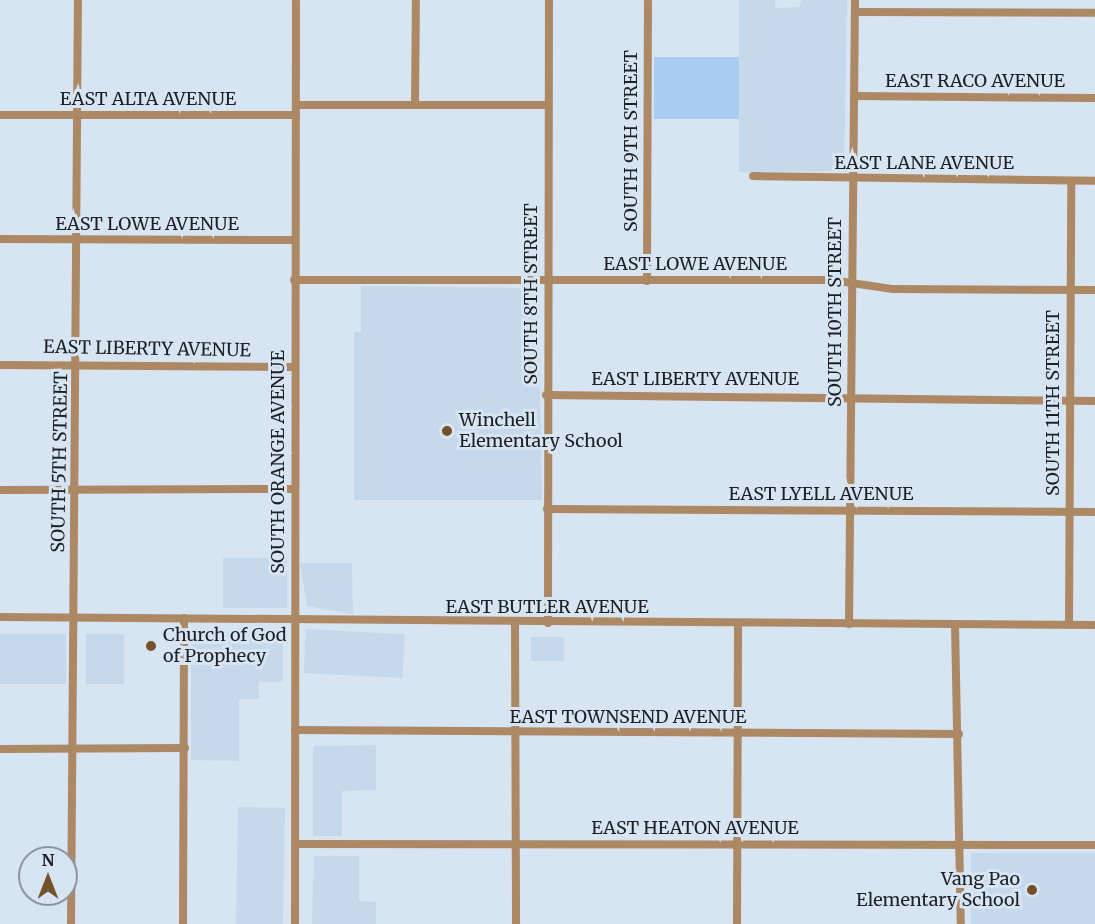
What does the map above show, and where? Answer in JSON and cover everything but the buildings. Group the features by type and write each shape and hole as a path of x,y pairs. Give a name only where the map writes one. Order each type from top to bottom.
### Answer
{"street":[{"name":"SOUTH 5TH STREET","path":"71,924 73,618 78,364 78,0"},
{"name":"SOUTH ORANGE AVENUE","path":"295,924 296,0"},
{"path":"415,105 416,0"},
{"name":"SOUTH 8TH STREET","path":"548,623 546,395 549,0"},
{"name":"SOUTH 9TH STREET","path":"647,281 648,0"},
{"name":"SOUTH 10TH STREET","path":"849,624 855,0"},
{"path":"855,12 1095,13"},
{"name":"EAST RACO AVENUE","path":"854,96 1095,98"},
{"path":"296,105 548,105"},
{"name":"EAST ALTA AVENUE","path":"0,116 296,115"},
{"name":"EAST LANE AVENUE","path":"753,176 1095,181"},
{"name":"SOUTH 11TH STREET","path":"1069,625 1071,181"},
{"name":"EAST LOWE AVENUE","path":"0,239 295,240"},
{"name":"EAST LOWE AVENUE","path":"294,280 831,280 851,285 1095,290"},
{"name":"EAST LIBERTY AVENUE","path":"0,365 294,367"},
{"name":"EAST LIBERTY AVENUE","path":"546,395 1095,401"},
{"path":"0,490 295,489"},
{"name":"EAST LYELL AVENUE","path":"548,509 1095,512"},
{"name":"EAST BUTLER AVENUE","path":"0,617 515,623 1095,625"},
{"path":"183,924 184,618"},
{"path":"515,623 516,924"},
{"path":"737,924 738,624"},
{"path":"955,624 962,924"},
{"name":"EAST TOWNSEND AVENUE","path":"295,730 738,735 959,734"},
{"path":"0,749 184,748"},
{"name":"EAST HEATON AVENUE","path":"296,843 1095,845"}],"shaded area":[{"path":"739,0 775,0 775,8 799,7 802,0 847,0 844,171 739,172"},
{"path":"654,57 739,57 739,119 654,119"},
{"name":"Winchell Elementary School","path":"361,286 538,288 542,500 354,500 354,332 361,332"},
{"path":"223,558 287,558 287,608 223,608"},
{"path":"300,563 352,563 353,614 307,606"},
{"path":"306,629 405,634 403,678 304,673"},
{"path":"196,630 283,635 283,682 259,682 259,699 239,699 239,761 191,760 191,634"},
{"path":"0,634 66,634 66,684 0,684"},
{"path":"86,634 124,634 124,684 86,684"},
{"path":"531,637 564,637 564,661 531,661"},
{"path":"376,745 376,790 342,791 342,836 313,836 313,746"},
{"path":"238,807 285,808 283,924 236,924"},
{"name":"Vang Pao Elementary School","path":"971,853 1095,853 1095,924 971,924"},
{"path":"314,856 359,856 359,901 376,902 376,924 312,924"}],"place":[{"name":"Winchell Elementary School","path":"447,431"},
{"name":"Church of God of Prophecy","path":"151,646"},
{"name":"Vang Pao Elementary School","path":"1032,890"}]}
